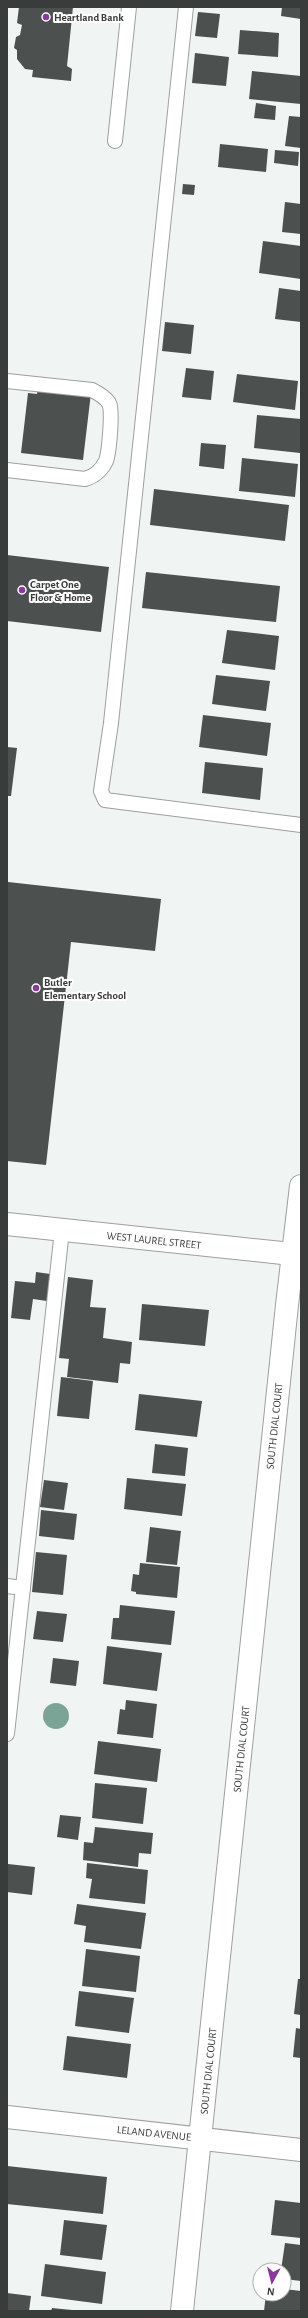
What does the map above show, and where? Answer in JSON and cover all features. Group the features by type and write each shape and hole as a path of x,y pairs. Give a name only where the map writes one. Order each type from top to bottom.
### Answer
{"street":[{"name":"SOUTH DIAL COURT","path":"182,2311 297,1255 301,1186"},
{"name":"WEST LAUREL STREET","path":"7,1224 297,1255"},
{"name":"LELAND AVENUE","path":"7,2117 301,2150"}],"lane":[{"path":"115,141 129,7"},
{"path":"186,7 112,715 101,791 105,800 301,825"},
{"path":"7,381 92,390 103,396 108,402 111,410 106,460 94,476 85,479 7,470"},
{"path":"7,1734 62,1230"},
{"path":"7,1586 23,1588"}],"shaded area":[{"path":"56,1703 65,1707 69,1716 65,1725 56,1729 47,1725 43,1716 47,1707"}],"building":[{"path":"19,7 73,7 67,66 72,69 71,81 32,77 33,70 25,69 17,59 17,50 14,48 16,37 20,35 22,25 17,23"},
{"path":"282,7 301,7 301,19 281,16"},
{"path":"198,12 220,14 217,38 195,36"},
{"path":"240,30 279,33 278,57 238,54"},
{"path":"195,53 229,57 226,86 192,83"},
{"path":"252,71 301,76 301,104 249,99"},
{"path":"256,103 276,106 275,120 254,118"},
{"path":"289,116 301,117 301,148 285,146"},
{"path":"220,144 268,149 266,172 218,167"},
{"path":"275,150 299,152 298,166 274,163"},
{"path":"183,184 195,185 194,195 182,194"},
{"path":"285,202 301,204 301,234 282,232"},
{"path":"263,241 301,246 301,279 259,273"},
{"path":"279,288 301,291 301,322 275,319"},
{"path":"165,322 194,325 191,354 162,351"},
{"path":"186,368 214,371 211,400 182,397"},
{"path":"237,374 298,381 295,410 233,402"},
{"path":"38,387 91,393 83,460 21,453 28,393 37,394"},
{"path":"257,415 301,419 300,453 254,448"},
{"path":"201,443 226,445 224,469 199,466"},
{"path":"242,458 298,464 295,497 239,491"},
{"path":"154,489 289,505 285,541 150,525"},
{"path":"7,555 109,567 101,632 7,621"},
{"path":"146,572 280,586 276,622 142,608"},
{"path":"227,630 279,636 275,670 222,663"},
{"path":"216,675 270,681 266,711 212,704"},
{"path":"203,715 271,723 267,756 199,747"},
{"path":"7,747 17,748 11,796 7,796"},
{"path":"205,762 263,768 260,800 202,793"},
{"path":"8,882 161,899 155,951 71,942 46,1165 7,1161"},
{"path":"36,1272 50,1274 47,1301 33,1299 30,1320 11,1318 15,1281 35,1283"},
{"path":"68,1277 93,1280 90,1307 106,1308 103,1338 132,1342 130,1364 120,1363 118,1383 67,1377 69,1359 59,1358"},
{"path":"142,1304 209,1310 205,1346 139,1340"},
{"path":"61,1377 93,1381 89,1419 57,1416"},
{"path":"139,1394 202,1401 197,1437 135,1430"},
{"path":"155,1444 188,1448 185,1476 152,1473"},
{"path":"127,1478 186,1484 182,1516 124,1509"},
{"path":"44,1480 68,1483 64,1510 40,1507"},
{"path":"41,1510 77,1514 74,1540 39,1536"},
{"path":"150,1527 181,1531 177,1565 146,1562"},
{"path":"36,1552 67,1555 63,1595 32,1592"},
{"path":"140,1563 180,1567 177,1598 136,1594 136,1592 131,1591 133,1574 139,1575"},
{"path":"120,1605 175,1611 171,1645 111,1639 113,1618 119,1618"},
{"path":"37,1611 67,1614 63,1642 33,1639"},
{"path":"107,1646 162,1653 157,1691 103,1684"},
{"path":"53,1658 79,1661 76,1686 50,1683"},
{"path":"126,1700 157,1704 153,1738 117,1734 120,1709 125,1710"},
{"path":"98,1741 161,1749 157,1782 94,1774"},
{"path":"95,1783 147,1788 143,1824 92,1818"},
{"path":"60,1815 81,1817 78,1840 57,1837"},
{"path":"95,1827 153,1833 151,1854 139,1853 138,1867 83,1860 84,1842 93,1843"},
{"path":"87,1863 148,1870 145,1904 89,1898 92,1879 86,1878"},
{"path":"8,1864 35,1867 32,1895 7,1892"},
{"path":"77,1904 146,1913 141,1949 84,1942 86,1926 74,1924"},
{"path":"86,1949 140,1956 136,1992 82,1986"},
{"path":"298,1979 301,1979 301,2015 294,2014"},
{"path":"79,1991 134,1998 129,2033 75,2026"},
{"path":"296,2028 301,2029 301,2058 293,2057"},
{"path":"67,2036 131,2044 127,2078 63,2070"},
{"path":"7,2166 107,2177 103,2214 7,2204"},
{"path":"275,2200 301,2203 301,2238 271,2235"},
{"path":"64,2220 107,2225 102,2260 60,2255"},
{"path":"285,2243 301,2245 301,2281 292,2280 292,2262 282,2262"},
{"path":"45,2264 106,2272 102,2304 41,2296"},
{"path":"292,2290 301,2291 301,2311 264,2311 265,2302 292,2302"},
{"path":"7,2293 31,2296 29,2311 7,2311"},
{"path":"52,2308 72,2310 72,2311 51,2311"}],"place":[{"name":"Heartland Bank","path":"46,17"},
{"name":"Carpet One Floor & Home","path":"22,590"},
{"name":"Butler Elementary School","path":"36,988"}]}
